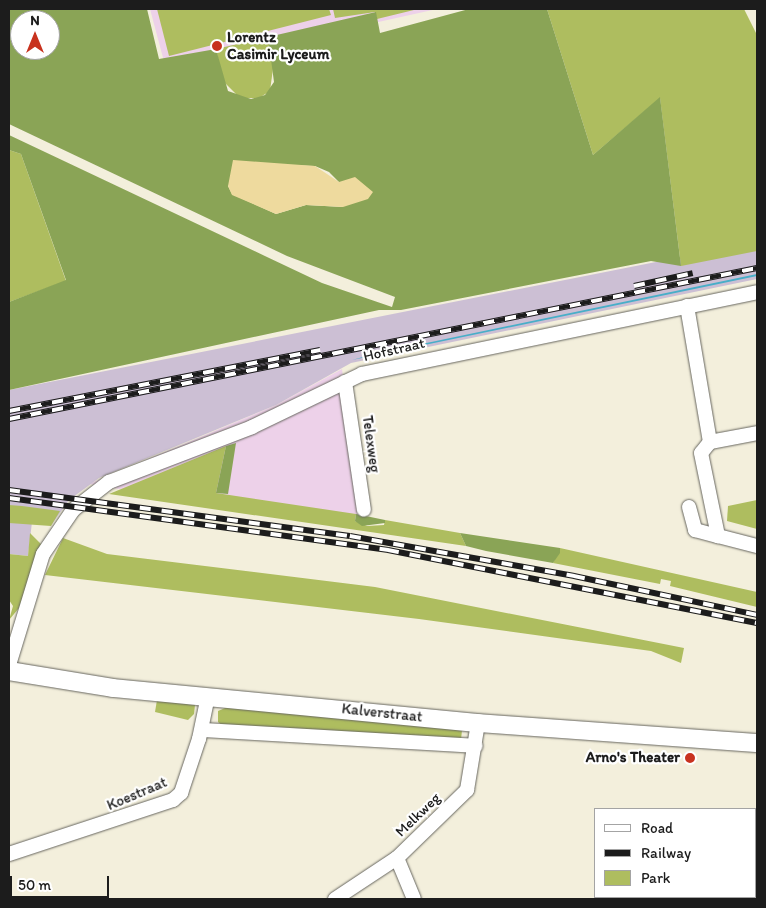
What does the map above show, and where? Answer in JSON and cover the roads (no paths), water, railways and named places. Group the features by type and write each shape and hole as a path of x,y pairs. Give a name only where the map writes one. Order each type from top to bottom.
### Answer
{"street":[{"name":"Hofstraat","path":"9,665 43,554 68,517 109,482 252,427 345,382 404,364 757,292"},
{"path":"687,306 710,442"},
{"name":"Telexweg","path":"345,382 364,510"},
{"path":"718,536 701,453 710,442 757,433"},
{"path":"689,507 695,530 757,546"},
{"path":"9,628 22,618"},
{"name":"Kalverstraat","path":"9,671 62,682 478,723 757,743"},
{"name":"Koestraat","path":"9,854 173,800 181,793 202,730 208,696"},
{"name":"Melkweg","path":"334,899 397,858 466,790 476,746 478,723"},
{"name":"Kalverstraat","path":"202,730 476,746"},
{"path":"397,858 414,899"}],"water":[{"path":"757,274 757,276 352,360 374,354"}],"railway":[{"path":"9,419 757,268"},
{"path":"634,286 693,273"},
{"path":"9,411 320,350"},
{"path":"9,490 350,536 574,576 757,615"},
{"path":"9,498 388,550 757,623"}],"place":[{"name":"Lorentz Casimir Lyceum","path":"217,46"},
{"name":"Arno's Theater","path":"690,758"}]}
